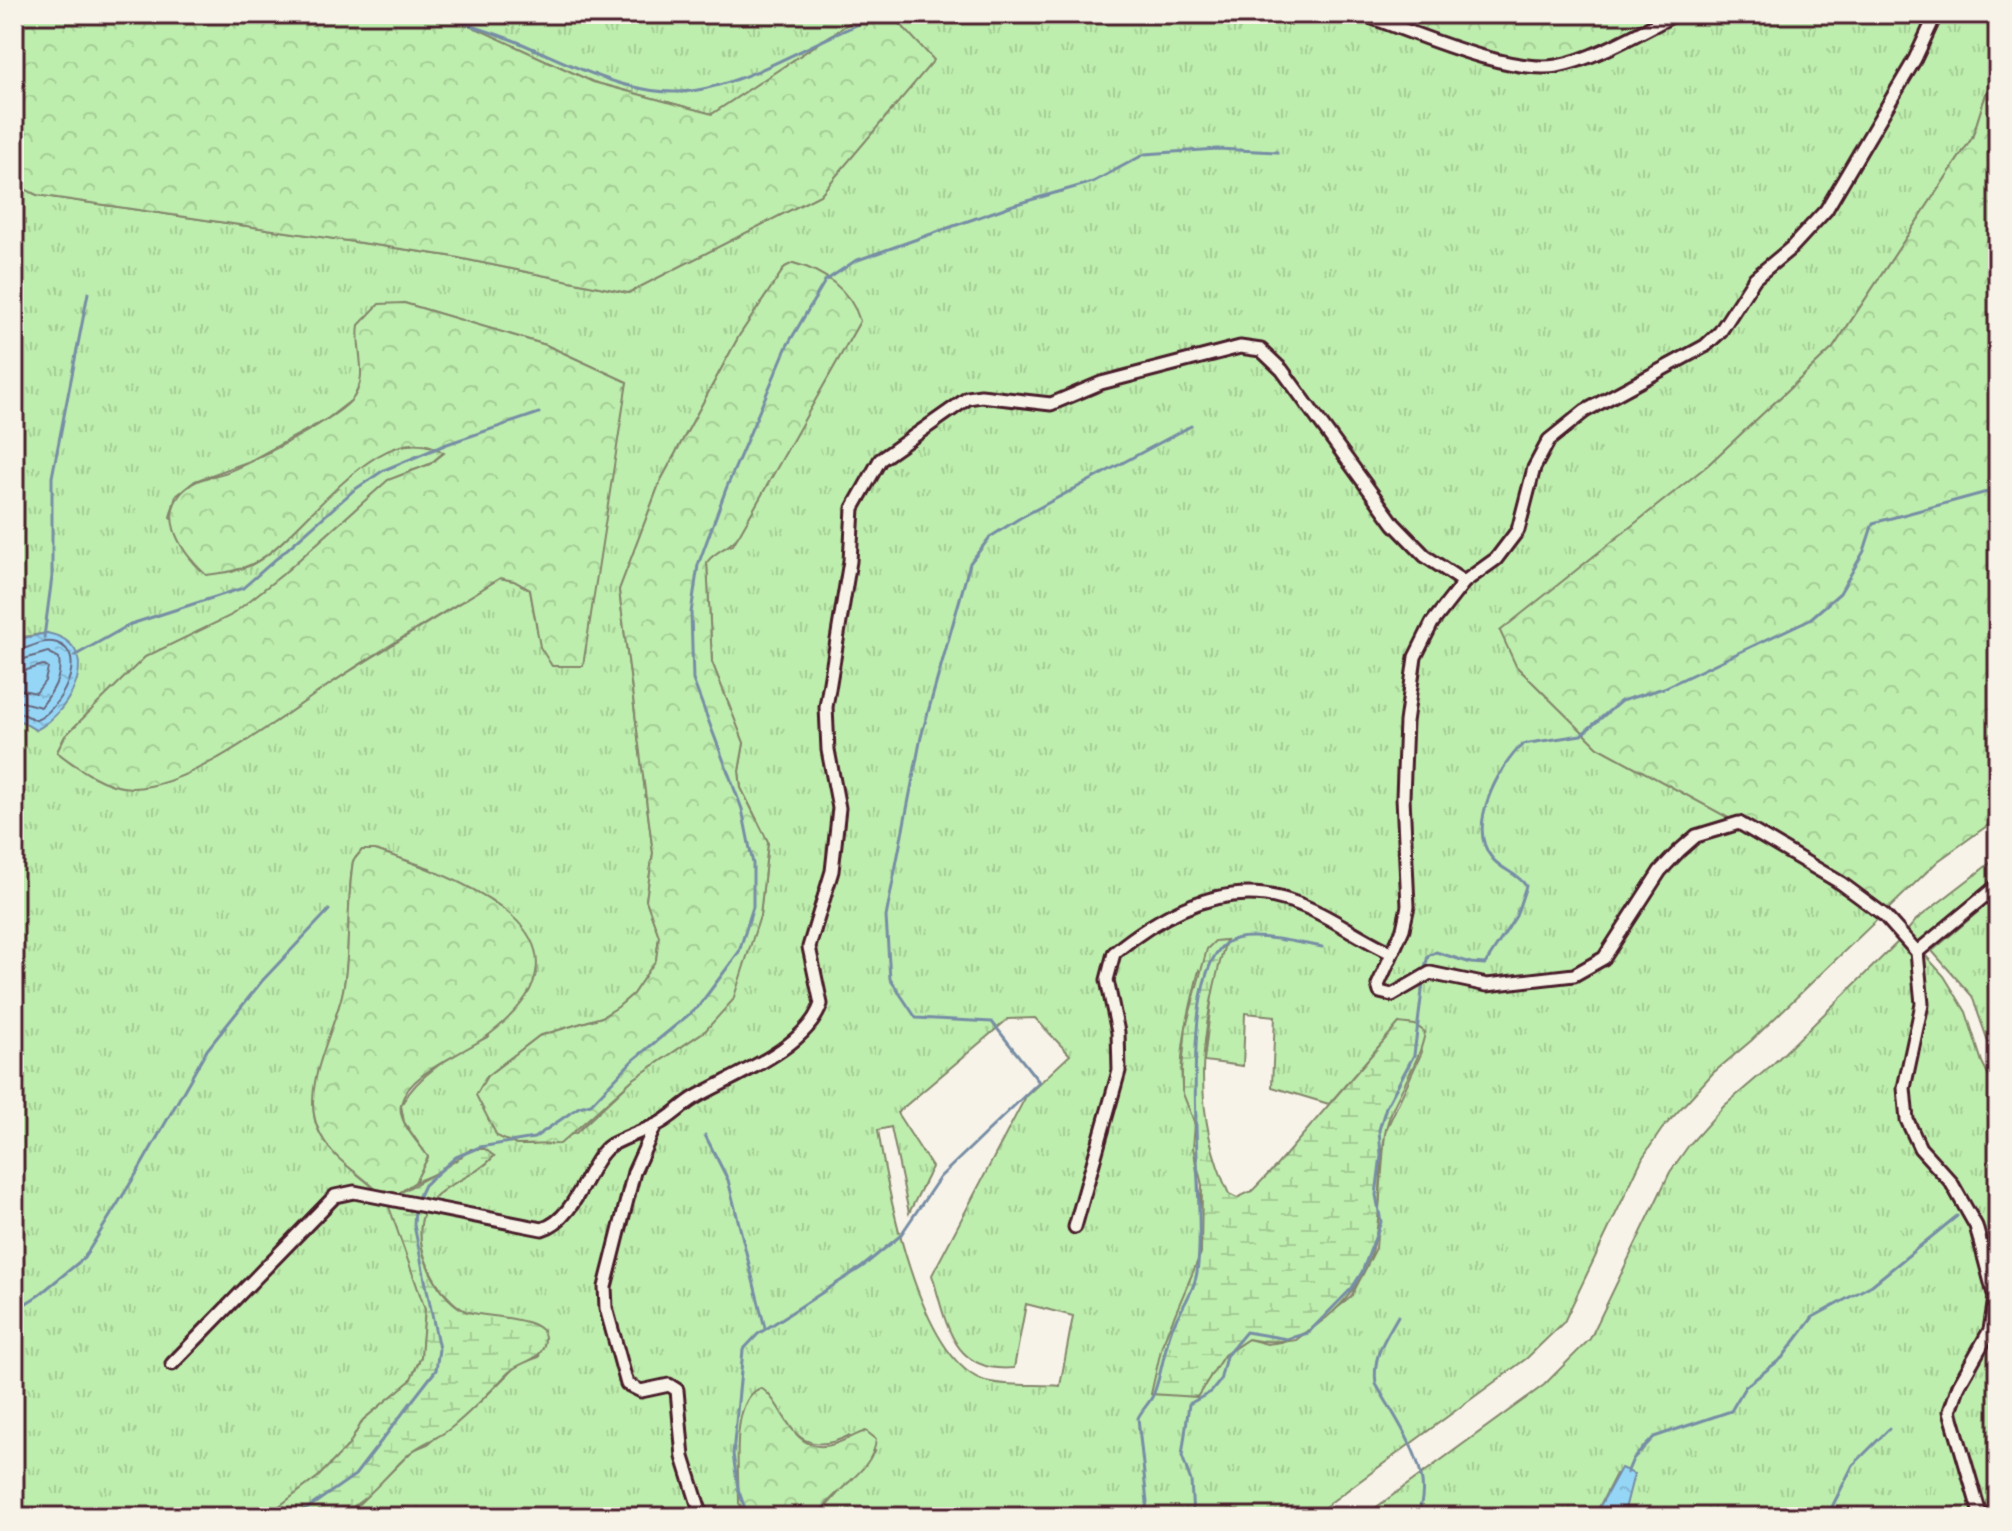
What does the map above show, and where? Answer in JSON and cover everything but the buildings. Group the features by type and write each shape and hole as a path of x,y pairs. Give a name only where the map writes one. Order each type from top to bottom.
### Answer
{"street":[{"path":"1361,14 1468,51 1528,66 1545,67 1569,63 1676,14"},
{"path":"1936,14 1915,59 1826,210 1791,248 1755,278 1720,332 1705,346 1585,411 1549,440 1534,468 1518,530 1496,559 1464,582 1432,623 1411,673 1403,797 1408,906 1403,929 1390,952 1378,985 1385,995 1403,990 1430,973 1487,985 1574,975 1604,958 1660,871 1679,851 1696,836 1739,823 1841,883 1884,915 1917,952 1922,1004 1904,1088 1907,1120 1920,1148 1951,1182 1976,1226 1995,1298 1990,1330 1959,1385 1950,1411 1981,1517"},
{"path":"172,1364 335,1196 354,1192 542,1229 557,1221 569,1207 605,1149 655,1126 695,1098 778,1052 818,1014 821,991 809,947 836,847 839,808 828,750 826,707 850,561 853,508 880,460 918,436 957,404 981,396 1051,404 1101,383 1177,363 1240,347 1261,350 1282,370 1413,546 1464,582"},
{"path":"1917,952 1998,885"},
{"path":"1075,1227 1119,1071 1118,1032 1107,980 1114,953 1182,908 1212,899 1253,895 1304,906 1390,952"},
{"path":"655,1126 634,1172 604,1297 627,1384 641,1391 669,1385 677,1390 683,1457 702,1517"}],"green space":[{"path":"14,14 445,14 593,82 712,114 863,14 891,14 934,60 820,195 628,293 449,256 37,195 14,184"},
{"path":"445,14 863,14 712,114 593,82"},
{"path":"891,14 1998,14 1998,56 1972,138 1833,348 1708,465 1516,666 1598,747 1729,818 1879,918 1752,1040 1713,1073 1662,1129 1643,1157 1564,1322 1527,1358 1311,1517 817,1517 875,1451 848,1436 820,1444 809,1442 792,1429 769,1394 739,1431 739,1503 748,1517 333,1517 358,1505 413,1450 428,1444 482,1400 517,1365 539,1357 543,1331 522,1323 481,1317 462,1309 441,1289 426,1260 420,1229 430,1202 494,1156 471,1149 447,1169 415,1182 428,1157 404,1122 401,1105 428,1073 489,1036 430,868 375,850 362,850 353,861 345,981 316,1079 314,1112 317,1127 332,1151 392,1206 425,1309 421,1357 410,1381 363,1420 349,1445 318,1477 265,1517 14,1517 14,717 36,730 47,633 24,637 14,646 14,184 37,195 449,256 628,293 820,195 933,60","holes":["793,263 826,277 840,291 860,321 733,545 715,551 707,562 712,662 744,743 739,771 741,788 768,842 760,916 706,1030 632,1080 576,1133 533,1145 516,1145 482,1087 487,1076 539,1036 602,1017 618,1007 633,994 656,960 659,936 646,900 653,853 619,590 660,482 739,336 785,267","404,303 546,345 627,382 537,628 530,590 514,581 500,578 218,758 73,764 57,752 65,736 145,657 230,617 388,480 430,464 444,452 418,444 392,449 367,462 275,548 253,564 232,572 170,517 176,496 195,481 250,461 327,419 353,399 362,380 361,360","1199,970 1213,986 1204,1061 1243,1066 1245,1013 1275,1016 1272,1087 1329,1104 1399,1023 1422,1052 1385,1132 1376,1248 1351,1297 1296,1340 1267,1344 1248,1339 1224,1355 1197,1397 1196,1268 1202,1240 1202,1213 1195,1126 1183,1090 1182,1057","1035,1018 1070,1055 1026,1096 932,1275 955,1342 977,1363 993,1368 1014,1368 1026,1304 1073,1316 1060,1386 1008,1384 980,1379 958,1363 939,1337 923,1304 898,1229 878,1130 891,1127 909,1213 932,1167 897,1113 1008,1019"]},
{"path":"1368,14 1676,14 1616,48 1533,72"},
{"path":"1998,56 1998,818 1938,861 1879,918 1729,818 1598,747 1516,666 1500,631 1708,465 1833,348 1972,138"},
{"path":"793,263 815,271 834,283 850,300 860,321 739,535 707,562 712,662 744,743 739,771 741,788 768,842 760,916 733,1000 706,1030 632,1080 560,1144 516,1145 497,1136 476,1095 487,1076 539,1036 602,1017 618,1007 633,994 656,960 659,936 646,900 653,853 619,590 660,482 739,336 785,267"},
{"path":"404,303 546,345 627,382 583,666 552,666 540,647 530,590 514,581 500,578 345,674 242,744 184,775 157,784 122,787 92,776 57,752 65,736 145,657 230,616 282,575 388,480 430,464 444,453 420,444 394,448 369,462 343,482 273,550 237,570 206,575 187,554 174,530 174,506 180,494 192,484 227,472 275,449 346,406 354,397 361,380 359,325 379,304"},
{"path":"362,850 375,850 409,862 482,894 511,915 531,940 537,968 524,999 490,1034 426,1072 406,1092 401,1104 402,1118 428,1157 415,1182 387,1201 331,1150 317,1126 313,1110 320,1060 342,995 347,964 353,861"},
{"path":"1998,857 1998,878 1922,942 1908,947 1907,931 1916,920"},
{"path":"1998,895 1998,1070 1972,996 1932,951"},
{"path":"1906,934 1944,976 1966,1012 1982,1062 1998,1094 1998,1517 1623,1517 1633,1474 1616,1474 1594,1517 1363,1517 1544,1385 1590,1339 1670,1172 1689,1145 1724,1106 1773,1064"},
{"path":"1226,940 1205,1036 1204,1099 1216,1162 1229,1194 1237,1198 1252,1191 1277,1165 1399,1023 1415,1025 1425,1032 1417,1058 1388,1121 1371,1255 1362,1276 1347,1297 1326,1318 1299,1336 1270,1342 1248,1339 1224,1355 1197,1397 1151,1394 1162,1345 1201,1253 1202,1185 1193,1148 1195,1124 1182,1091 1182,1069 1186,1027 1207,949 1215,941"},
{"path":"471,1149 485,1149 494,1156 479,1169 445,1188 431,1201 423,1214 420,1229 426,1262 442,1292 453,1303 465,1311 535,1325 543,1331 544,1347 536,1356 508,1373 451,1428 410,1453 367,1496 348,1510 321,1519 265,1517 318,1477 349,1445 363,1420 410,1381 421,1357 425,1309 387,1201"},
{"path":"761,1388 795,1433 812,1445 834,1444 866,1431 876,1439 868,1462 817,1517 748,1517 739,1503 740,1422 751,1395"}],"water":[{"path":"47,633 65,640 75,651 79,664 71,694 61,709 36,730 14,717 14,646 24,638"},
{"path":"1621,1468 1634,1474 1623,1517 1594,1517"}],"waterway":[{"path":"441,14 628,86 678,92 727,83 884,14"},
{"path":"417,1200 424,1185 456,1157 480,1147 534,1138 579,1107 591,1104 632,1061 698,1007 739,952 753,907 753,864 742,809 693,680 691,613 698,565 726,489 787,346 825,281 855,261 1013,205 1093,182 1145,154 1217,149 1277,152"},
{"path":"44,637 52,577 52,477 88,293"},
{"path":"74,656 131,624 243,588 354,490 384,470 447,444 539,413"},
{"path":"748,1517 738,1489 733,1454 743,1350 758,1334 862,1267 900,1236 940,1177 1039,1082 992,1022 916,1018 890,979 886,917 921,737 970,563 990,537 1020,518 1191,426"},
{"path":"1424,971 1428,956 1436,952 1485,964 1516,916 1526,886 1492,858 1482,830 1488,798 1495,782 1523,744 1581,735 1621,701 1664,688 1810,619 1840,593 1864,551 1873,523 1998,489"},
{"path":"14,1311 84,1258 207,1050 262,981 329,910"},
{"path":"1144,1517 1147,1502 1138,1418 1154,1393 1172,1328 1190,1294 1197,1272 1196,1047 1200,1002 1210,966 1226,943 1246,937 1272,938 1322,947"},
{"path":"1193,1517 1191,1481 1182,1456 1189,1404 1211,1392 1220,1381 1226,1356 1246,1332 1287,1339 1308,1333 1352,1288 1362,1272 1381,1222 1376,1195 1381,1155 1379,1130 1386,1107 1414,1055 1423,983"},
{"path":"705,1135 728,1180 765,1328"},
{"path":"295,1517 355,1475 436,1370 439,1349 414,1225 415,1207"},
{"path":"1627,1473 1633,1459 1654,1437 1731,1411 1745,1387 1782,1358 1813,1317 1872,1285 1957,1216"},
{"path":"1398,1316 1384,1340 1375,1374 1376,1384 1404,1431 1419,1466 1422,1501 1416,1517"},
{"path":"1827,1517 1853,1465 1889,1429"}]}
